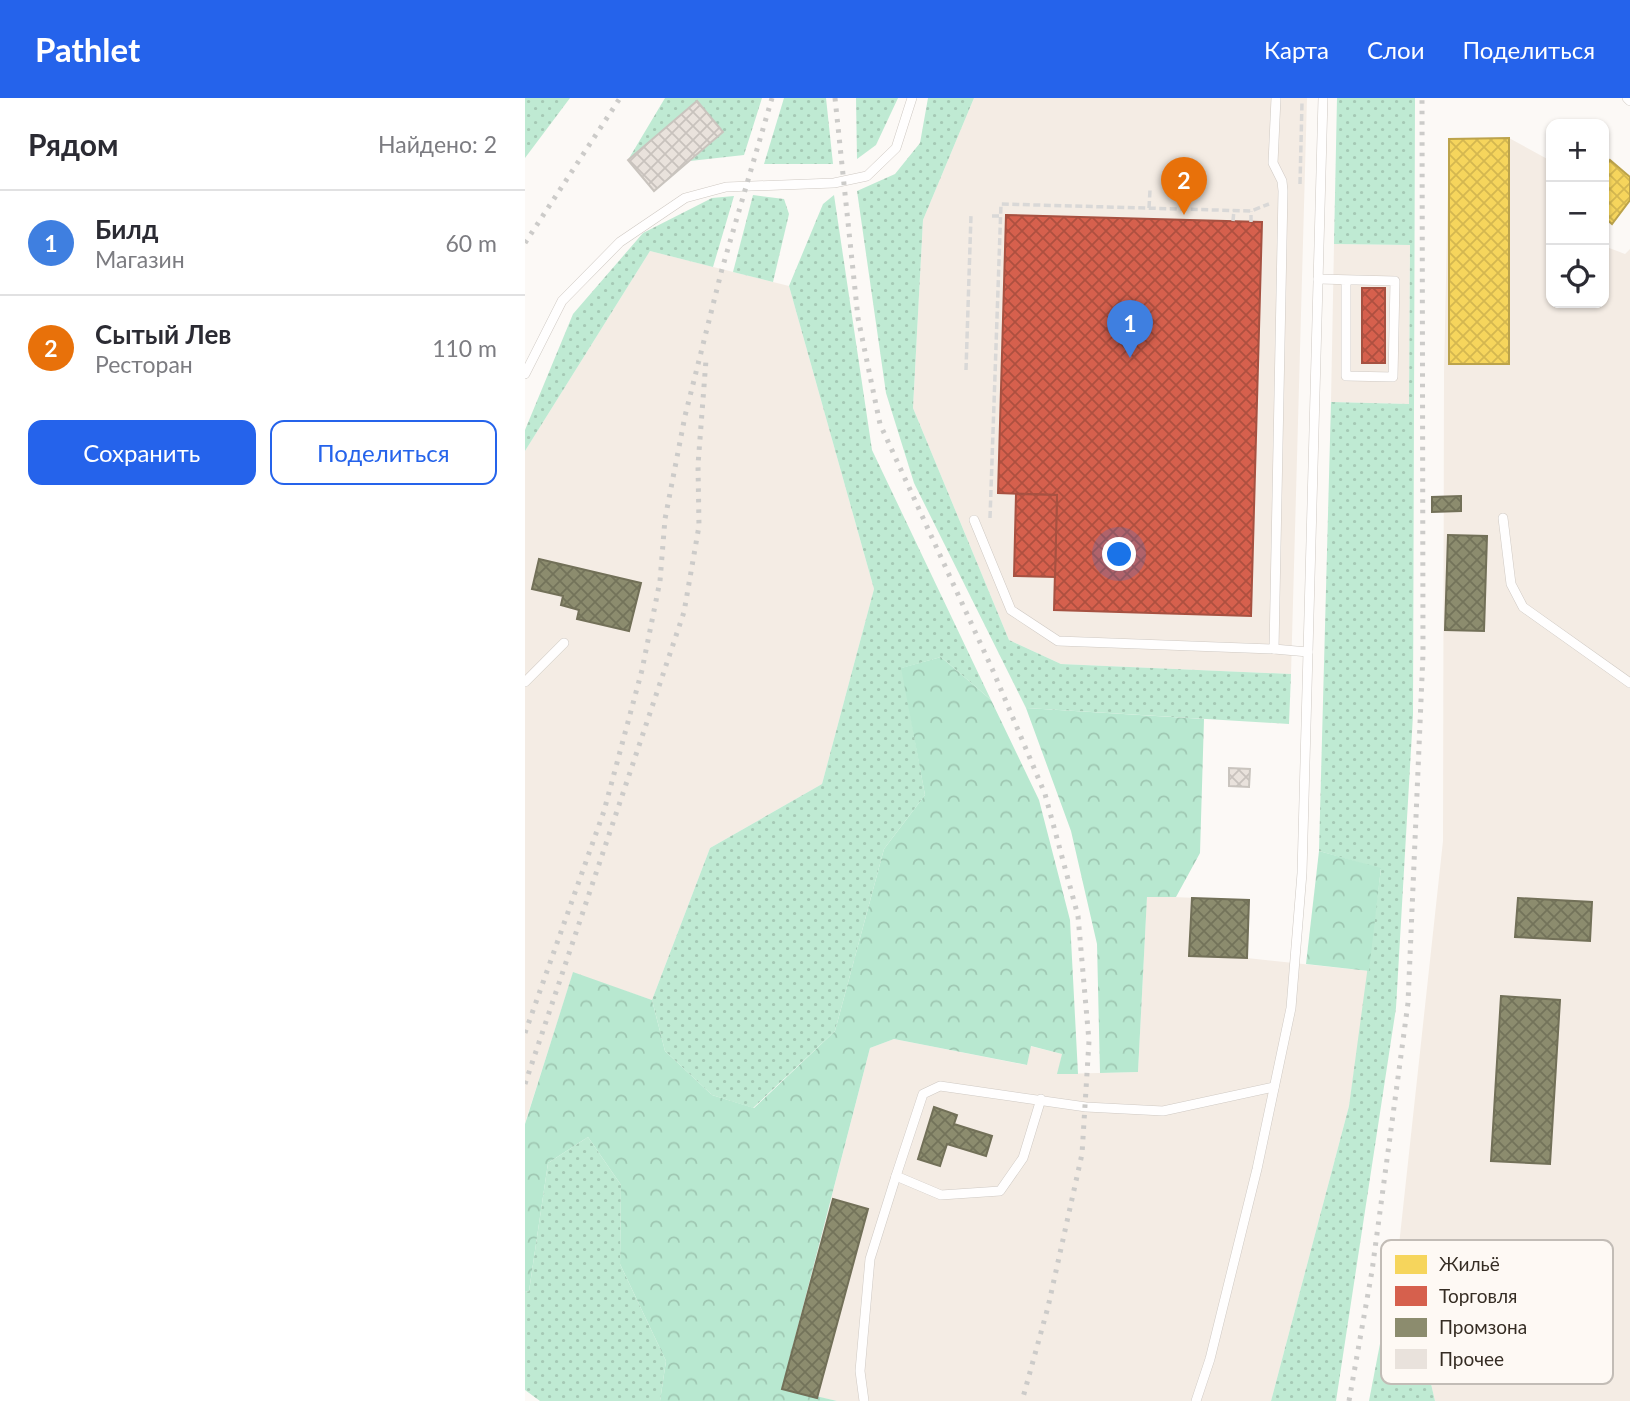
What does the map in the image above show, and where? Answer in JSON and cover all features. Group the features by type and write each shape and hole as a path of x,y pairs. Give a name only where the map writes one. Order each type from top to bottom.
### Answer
{"lane":[{"path":"525,374 562,301 620,242 685,198 726,187 834,183 867,176 896,148 912,98"},
{"path":"1274,649 1283,191 1282,181 1273,163 1276,98"},
{"path":"1196,1401 1210,1359 1251,1196 1291,1008 1302,873 1323,98"},
{"path":"1318,279 1395,281 1393,377 1346,376 1346,280"},
{"path":"1503,518 1511,584 1523,607 1630,683"},
{"path":"974,520 1011,610 1061,642 1308,652"},
{"path":"525,682 564,643"},
{"path":"865,1401 860,1371 870,1259 923,1094 940,1086 1086,1107 1163,1111 1274,1087"},
{"path":"896,1176 941,1195 1000,1191 1023,1158 1041,1099"}],"path":[{"path":"1300,186 1301,102"},
{"path":"1149,208 1150,190"},
{"path":"989,555 1001,204 1251,211 1271,203"},
{"path":"1233,221 1234,210"},
{"path":"1251,211 1251,222"},
{"path":"966,370 971,215"},
{"path":"992,216 1000,216"},
{"path":"989,370 995,370"}],"shaded area":[{"path":"974,98 1307,98 1291,674 1061,664 1009,640 913,408 923,220"},
{"path":"1509,138 1546,158 1546,308 1609,308 1609,248 1625,254 1630,249 1630,1401 1435,1401 1431,1384 1613,1384 1613,1240 1400,1240 1443,841 1444,374 1449,139"},
{"path":"1334,244 1410,245 1409,404 1331,402"},
{"path":"650,251 789,286 874,589 822,784 710,848 652,1000 573,973 525,1123 525,451"},
{"path":"1147,896 1249,900 1247,958 1369,971 1349,1106 1271,1401 837,1401 782,1389 870,1048 894,1039 1026,1065 1030,1046 1062,1054 1058,1074 1138,1072"}],"green space":[{"path":"525,98 570,98 525,158"},
{"path":"665,98 762,98 744,155 690,161 723,132 697,101 628,160"},
{"path":"784,98 826,98 833,164 764,164"},
{"path":"856,98 898,98 876,145 857,159"},
{"path":"928,98 974,98 923,220 913,408 1009,640 1061,664 1291,674 1289,724 1026,708 914,483 886,393 857,191 895,174 920,143"},
{"path":"1337,98 1415,98 1413,715 1396,1008 1336,1401 1271,1401 1349,1106 1381,869 1319,851 1331,402 1409,404 1410,245 1334,244"},
{"path":"753,195 784,199 789,214 773,282 733,272"},
{"path":"834,195 872,450 991,700 941,657 902,668 925,795 884,849 835,1031 753,1108 712,1095 665,1051 652,1000 710,848 822,784 874,589 789,286 823,204"},
{"path":"734,196 713,267 650,251 525,451 525,430 573,314 643,233 712,198"},
{"path":"941,657 991,700 1039,800 1070,920 1078,1074 1057,1074 1062,1054 1031,1046 1027,1065 894,1039 870,1048 782,1388 837,1401 660,1401 666,1361 620,1264 621,1185 588,1137 548,1163 529,1291 525,1292 525,1124 573,972 652,1000 665,1051 712,1095 754,1108 835,1031 884,849 925,795 901,668"},
{"path":"1026,708 1204,719 1200,853 1176,897 1147,897 1138,1072 1100,1073 1097,944 1071,831"},
{"path":"1319,851 1381,868 1369,971 1306,964"},
{"path":"588,1137 621,1185 620,1264 666,1361 660,1401 540,1401 525,1390 525,1292 529,1291 548,1163"},
{"path":"1381,1339 1381,1384 1431,1384 1435,1401 1369,1401"}],"building: Жильё":[{"path":"1509,138 1509,364 1449,364 1449,139"},
{"path":"1609,161 1630,177 1630,200 1612,224 1609,221"}],"building: Торговля":[{"path":"1006,215 1262,222 1251,616 1054,610 1057,495 998,493"},
{"path":"1362,288 1385,288 1385,363 1362,363"},
{"path":"1016,494 1057,495 1055,577 1014,576"}],"building: Промзона":[{"path":"1461,496 1461,511 1432,512 1432,497"},
{"path":"1448,535 1487,536 1484,631 1445,630"},
{"path":"539,559 641,583 629,631 577,619 579,610 561,605 563,596 532,589"},
{"path":"1192,898 1249,900 1247,958 1189,956"},
{"path":"1518,898 1592,902 1590,941 1515,937"},
{"path":"1501,996 1560,1000 1550,1164 1491,1161"},
{"path":"934,1107 957,1115 954,1124 992,1136 986,1156 947,1144 940,1166 918,1159"},
{"path":"833,1199 868,1209 817,1398 782,1389"}],"building: Прочее":[{"path":"697,101 723,132 654,191 628,160"},
{"path":"1229,768 1250,769 1249,787 1229,786"}],"railway":[{"path":"525,243 620,98"},
{"path":"525,1033 604,811 642,670 660,581 665,519 685,416 722,269 772,98"},
{"path":"835,98 858,318 880,424 994,673 1045,794 1078,916 1089,1041 1082,1154 1048,1307 1022,1401"},
{"path":"1349,1401 1372,1271 1408,1003 1423,654 1422,98"},
{"path":"525,1084 684,612 699,526 698,465 706,360"}],"place":[{"name":"Сытый Лев","path":"1184,215"},
{"name":"Билд","path":"1130,358"}]}
